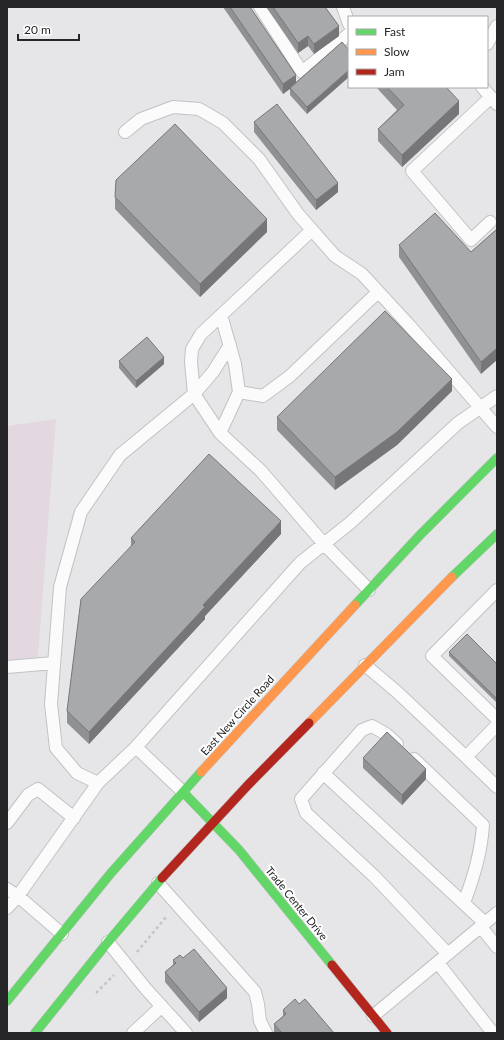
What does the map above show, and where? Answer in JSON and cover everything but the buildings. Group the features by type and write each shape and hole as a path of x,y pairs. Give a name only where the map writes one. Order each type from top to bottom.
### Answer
{"main road":[{"name":"East New Circle Road","path":"7,1001 111,873 183,792 420,535 497,458"},
{"path":"35,1033 108,942 158,883 248,785 436,592 497,534"},
{"name":"Trade Center Drive","path":"183,792 239,850 387,1033"}],"lane":[{"path":"260,7 302,72 348,35"},
{"path":"343,7 348,21"},
{"path":"488,42 497,26"},
{"path":"483,88 494,100 412,171 471,240 495,223"},
{"path":"125,132 141,119 174,107 199,108 223,123 259,159 298,214 312,230 336,256 362,274 409,325 497,426"},
{"path":"312,230 201,334 192,349 190,362 194,394 220,433 261,471 324,544 369,590"},
{"path":"239,392 263,396 290,376 378,292"},
{"path":"220,433 239,392 235,364 221,315"},
{"path":"98,783 77,773 56,748 51,704 60,587 81,512 120,455 194,394 213,372 230,346"},
{"path":"7,908 18,896 98,783 136,747 300,563 350,523 458,423 497,396"},
{"path":"497,590 432,656 497,720"},
{"path":"7,668 54,663"},
{"path":"365,665 396,691 497,787"},
{"path":"466,757 497,725"},
{"path":"448,954 374,876 306,813 301,799 362,730 372,726 386,734 483,824 482,844 476,869 464,903"},
{"path":"136,747 183,792"},
{"path":"323,773 464,903 483,925 497,947"},
{"path":"7,823 28,795 38,789 74,818"},
{"path":"158,883 255,992 260,1021 266,1033"},
{"path":"7,889 18,896 62,934"},
{"path":"373,1016 497,913"},
{"path":"108,942 186,1033"},
{"path":"438,962 493,1033"},
{"path":"133,1033 162,1006"}],"shaded area":[{"path":"56,419 38,657 7,662 7,426"}],"traffic: fast":[{"path":"355,605 420,535 497,458"},
{"path":"452,577 497,534"},
{"path":"7,1001 111,873 201,772"},
{"path":"183,792 239,850 332,965"},
{"path":"35,1033 108,942 162,878"}],"traffic: slow":[{"path":"309,723 452,577"},
{"path":"201,772 355,605"}],"traffic: jam":[{"path":"162,878 248,785 309,723"},
{"path":"332,965 387,1033"}]}
